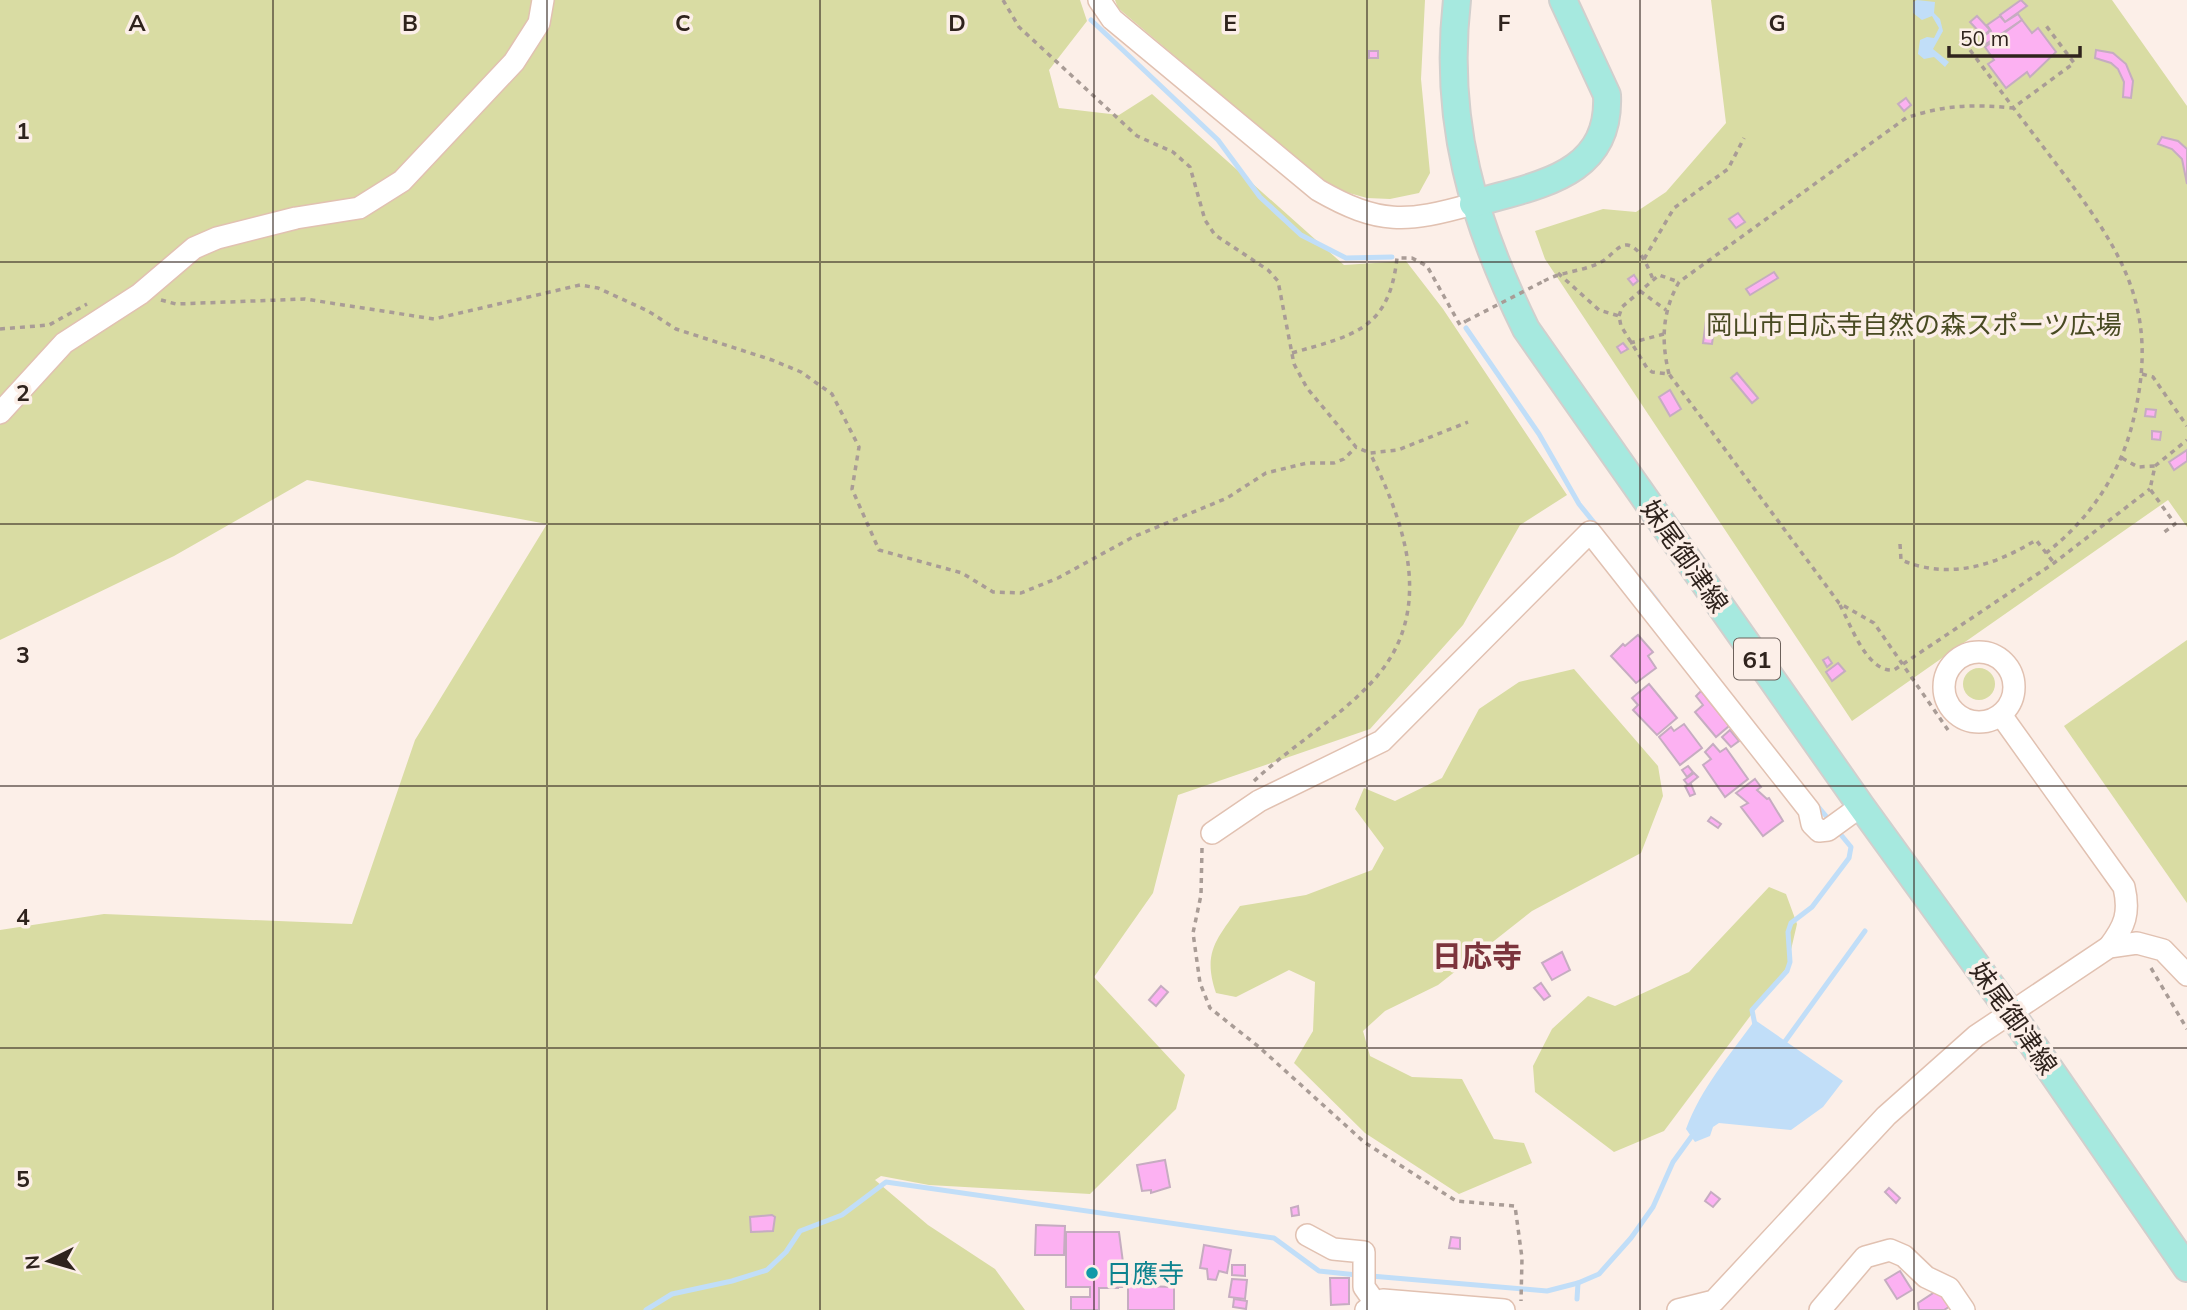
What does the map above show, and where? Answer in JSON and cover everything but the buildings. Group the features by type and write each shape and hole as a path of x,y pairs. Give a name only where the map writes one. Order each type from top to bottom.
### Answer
{"main road":[{"name":"妹尾御津線","path":"1457,0 1453,48 1462,162 1473,204 1492,256 1526,329 1861,806 2011,1013 2187,1268"},
{"path":"1473,204 1562,177 1588,158 1598,141 1607,111 1606,95 1602,79 1563,0"}],"street":[{"path":"0,413 64,343 140,294 194,248 217,238 296,218 359,208 402,181 514,62 539,23 543,0"},
{"path":"1099,0 1112,19 1297,173 1318,190 1351,209 1378,217 1408,219 1473,204"},
{"path":"1212,833 1259,801 1382,741 1590,532 1809,810 1812,824 1819,831 1834,825 1861,806"},
{"path":"1678,1310 1716,1306 1818,1188 1906,1097 1976,1036 2109,947 2127,919 2124,887 2001,715"},
{"path":"2109,947 2137,943 2163,950 2187,975"},
{"path":"1307,1235 1333,1248 1364,1252 1364,1287 1371,1307 1383,1300 1512,1303"},
{"path":"1820,1310 1865,1257 1873,1252 1890,1250 1904,1256 1926,1278 1949,1288 1964,1310"}],"path":[{"path":"1003,0 1020,27 1137,136 1173,152 1190,167 1205,220 1215,235 1268,270 1278,281 1294,364 1307,388 1356,447 1370,453 1398,450 1468,422"},
{"path":"2044,23 2074,64 2013,108 1968,104 1933,109 1906,118 1679,282 1667,310 1664,334 1669,374 1839,603 1874,664 1885,671 1904,663 2054,563 2150,489 2155,466"},
{"path":"1970,50 2112,240 2137,304 2143,338 2142,374 2132,427 2122,458 2081,522 2046,553"},
{"path":"1644,259 1674,208 1728,169 1744,138"},
{"path":"1292,354 1329,342 1370,323 1390,299 1397,258 1412,258 1427,266 1460,325 1558,273 1578,271 1602,262 1619,246 1627,244 1636,248 1653,279"},
{"path":"1558,273 1599,310 1619,316"},
{"path":"1669,374 1652,372 1647,368 1630,343 1619,316 1622,307 1653,279 1665,275 1679,282"},
{"path":"140,294 176,304 305,299 433,319 580,285 598,288 648,311 676,329 801,372 832,394 859,447 852,489 879,550 962,573 993,592 1021,593 1058,578 1133,537 1227,498 1266,473 1307,463 1334,463 1344,459 1356,447"},
{"path":"1640,291 1667,310"},
{"path":"0,329 49,325 97,300"},
{"path":"1630,343 1664,334"},
{"path":"2142,374 2153,377 2187,426"},
{"path":"2122,458 2138,467 2155,466 2187,440"},
{"path":"1246,791 1297,743 1369,685 1401,636 1410,598 1407,546 1392,499 1370,453"},
{"path":"2150,489 2175,524 2163,533"},
{"path":"1900,544 1901,560 1920,567 1943,570 1978,567 1997,561 2036,540 2054,563"},
{"path":"1839,603 1874,623 1948,730"},
{"path":"1212,833 1201,850 1201,895 1193,933 1200,983 1210,1008 1259,1047 1364,1142 1456,1201 1515,1206 1522,1258 1521,1283 1512,1303"},
{"path":"2137,943 2187,1030"}],"green space":[{"path":"0,0 1080,0 1087,21 1049,70 1059,108 1119,115 1152,94 1344,265 1406,261 1443,309 1567,495 1520,525 1463,625 1370,729 1178,795 1153,893 1094,977 1185,1075 1176,1109 1090,1194 929,1185 881,1176 875,1180 928,1225 995,1269 1025,1310 0,1310 0,930 104,914 352,924 415,740 547,524 307,480 174,556 0,640"},
{"path":"1115,0 1425,0 1421,79 1430,173 1419,193 1390,199 1367,198 1331,188 1118,8"},
{"name":"岡山市日応寺自然の森スポーツ広場","path":"1711,0 2112,0 2187,106 2187,527 2168,500 1852,721 1545,259 1535,231 1603,209 1636,212 1666,192 1726,123"},
{"path":"2187,640 2187,903 2064,726"},
{"path":"1979,668 1990,673 1995,684 1990,695 1979,700 1968,695 1963,684 1968,673"},
{"path":"1574,669 1658,766 1663,796 1641,853 1532,911 1438,985 1385,1011 1363,1031 1370,1056 1412,1077 1462,1079 1494,1139 1524,1143 1532,1163 1459,1194 1365,1133 1294,1063 1313,1031 1315,982 1289,970 1236,997 1216,993 1211,956 1219,937 1240,906 1306,895 1372,870 1384,848 1355,809 1364,788 1395,801 1442,778 1479,709 1519,682"},
{"path":"1769,887 1786,894 1797,924 1787,967 1664,1131 1614,1152 1535,1092 1533,1066 1552,1029 1588,996 1615,1006 1689,972"}],"water":[{"path":"1913,2 1935,2 1934,13 1940,19 1943,31 1933,49 1949,62 1945,67 1934,57 1924,59 1918,54 1920,40 1934,38 1939,28 1932,16 1922,20 1913,13"},
{"path":"1755,1020 1843,1081 1823,1107 1791,1130 1719,1123 1713,1127 1710,1136 1695,1142 1686,1129 1692,1114 1717,1072"}],"waterway":[{"path":"1091,20 1218,140 1260,197 1301,235 1346,258 1392,257"},
{"path":"1466,328 1539,434 1579,504 1658,602"},
{"path":"1815,803 1831,822"},
{"path":"1755,1025 1752,1010 1787,971 1790,962 1788,932 1791,923 1812,907 1849,858 1851,847 1837,830"},
{"path":"1781,1047 1865,931"},
{"path":"1371,1276 1547,1291 1599,1274 1631,1238 1653,1207 1673,1162 1694,1133"},
{"path":"646,1310 672,1294 767,1270 786,1252 800,1231 842,1215 886,1182 1274,1238 1319,1271 1357,1275"},
{"path":"1577,1299 1578,1283"}],"place":[{"name":"日應寺","path":"1092,1273"}],"district":[{"name":"日応寺","path":"1477,956"}]}
